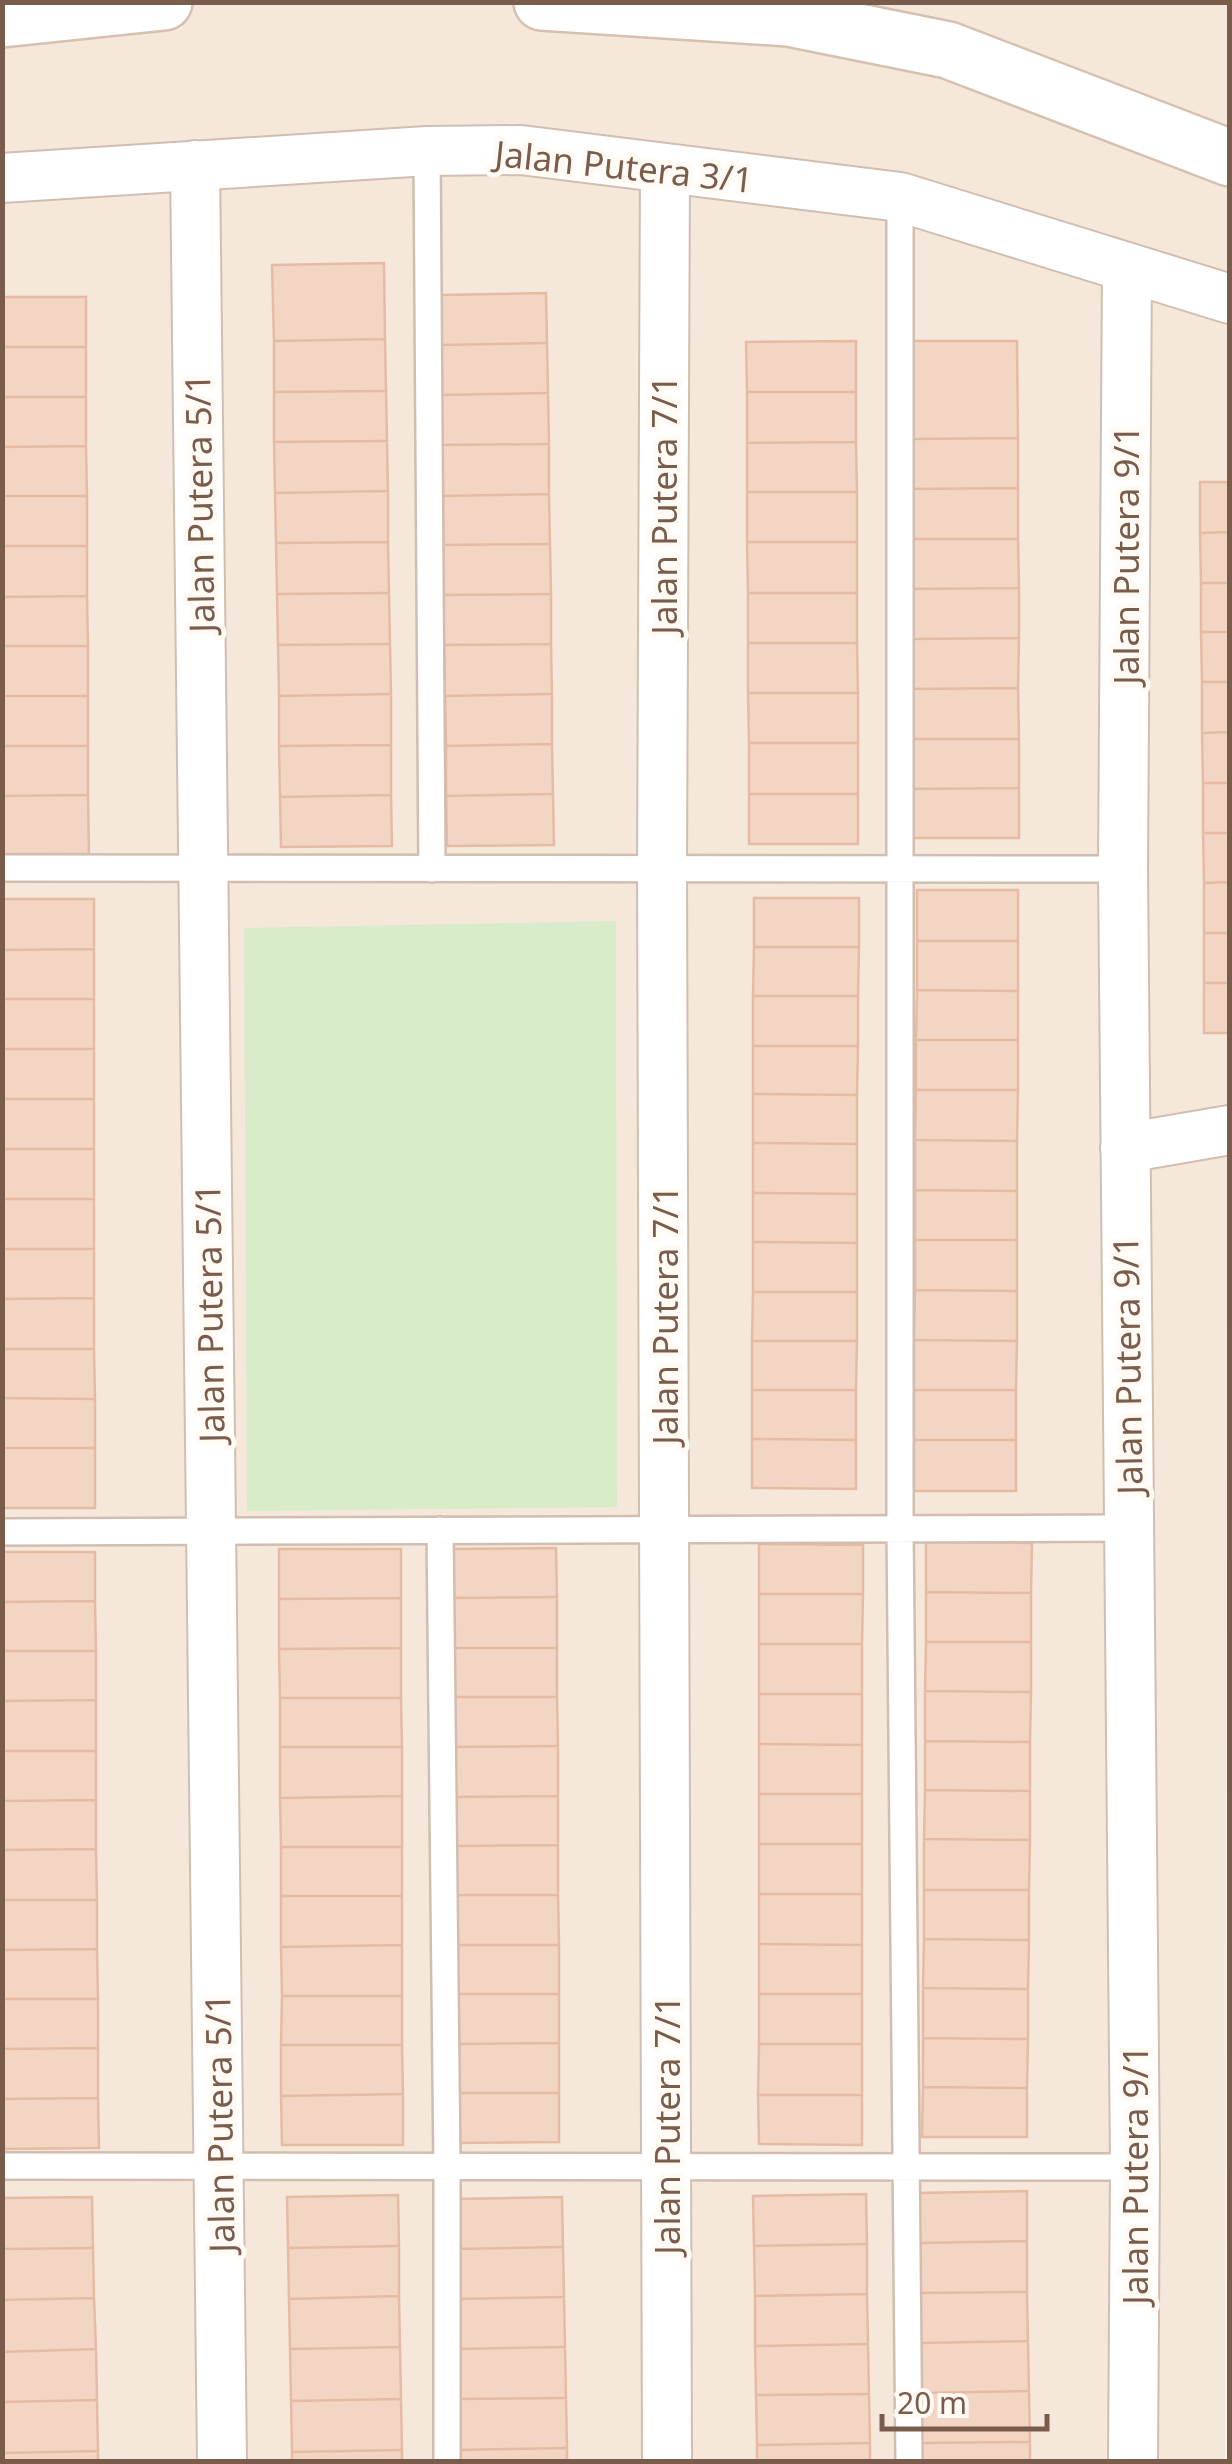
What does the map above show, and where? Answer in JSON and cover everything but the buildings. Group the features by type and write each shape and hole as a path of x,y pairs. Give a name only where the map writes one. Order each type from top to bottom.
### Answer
{"street":[{"path":"2,19 164,2"},
{"path":"542,2 789,18 948,50 1230,158"},
{"name":"Jalan Putera 3/1","path":"2,178 428,150 521,150 900,197 1230,298"},
{"name":"Jalan Putera 5/1","path":"195,165 222,2462"},
{"name":"Jalan Putera 7/1","path":"665,168 662,868 667,2462"},
{"name":"Jalan Putera 9/1","path":"1126,268 1122,869 1135,2168 1134,2462"},
{"path":"1125,1148 1230,1130"}],"lane":[{"path":"428,150 432,868"},
{"path":"900,197 900,1528 909,2462"},
{"path":"2,868 1122,869"},
{"path":"2,1532 1130,1528"},
{"path":"440,1530 447,2462"},
{"path":"2,2166 1135,2168"}],"shaded area":[{"path":"3,3 1229,3 1225,2461 3,2462"}],"green space":[{"path":"616,921 617,1507 247,1511 244,928"}]}
